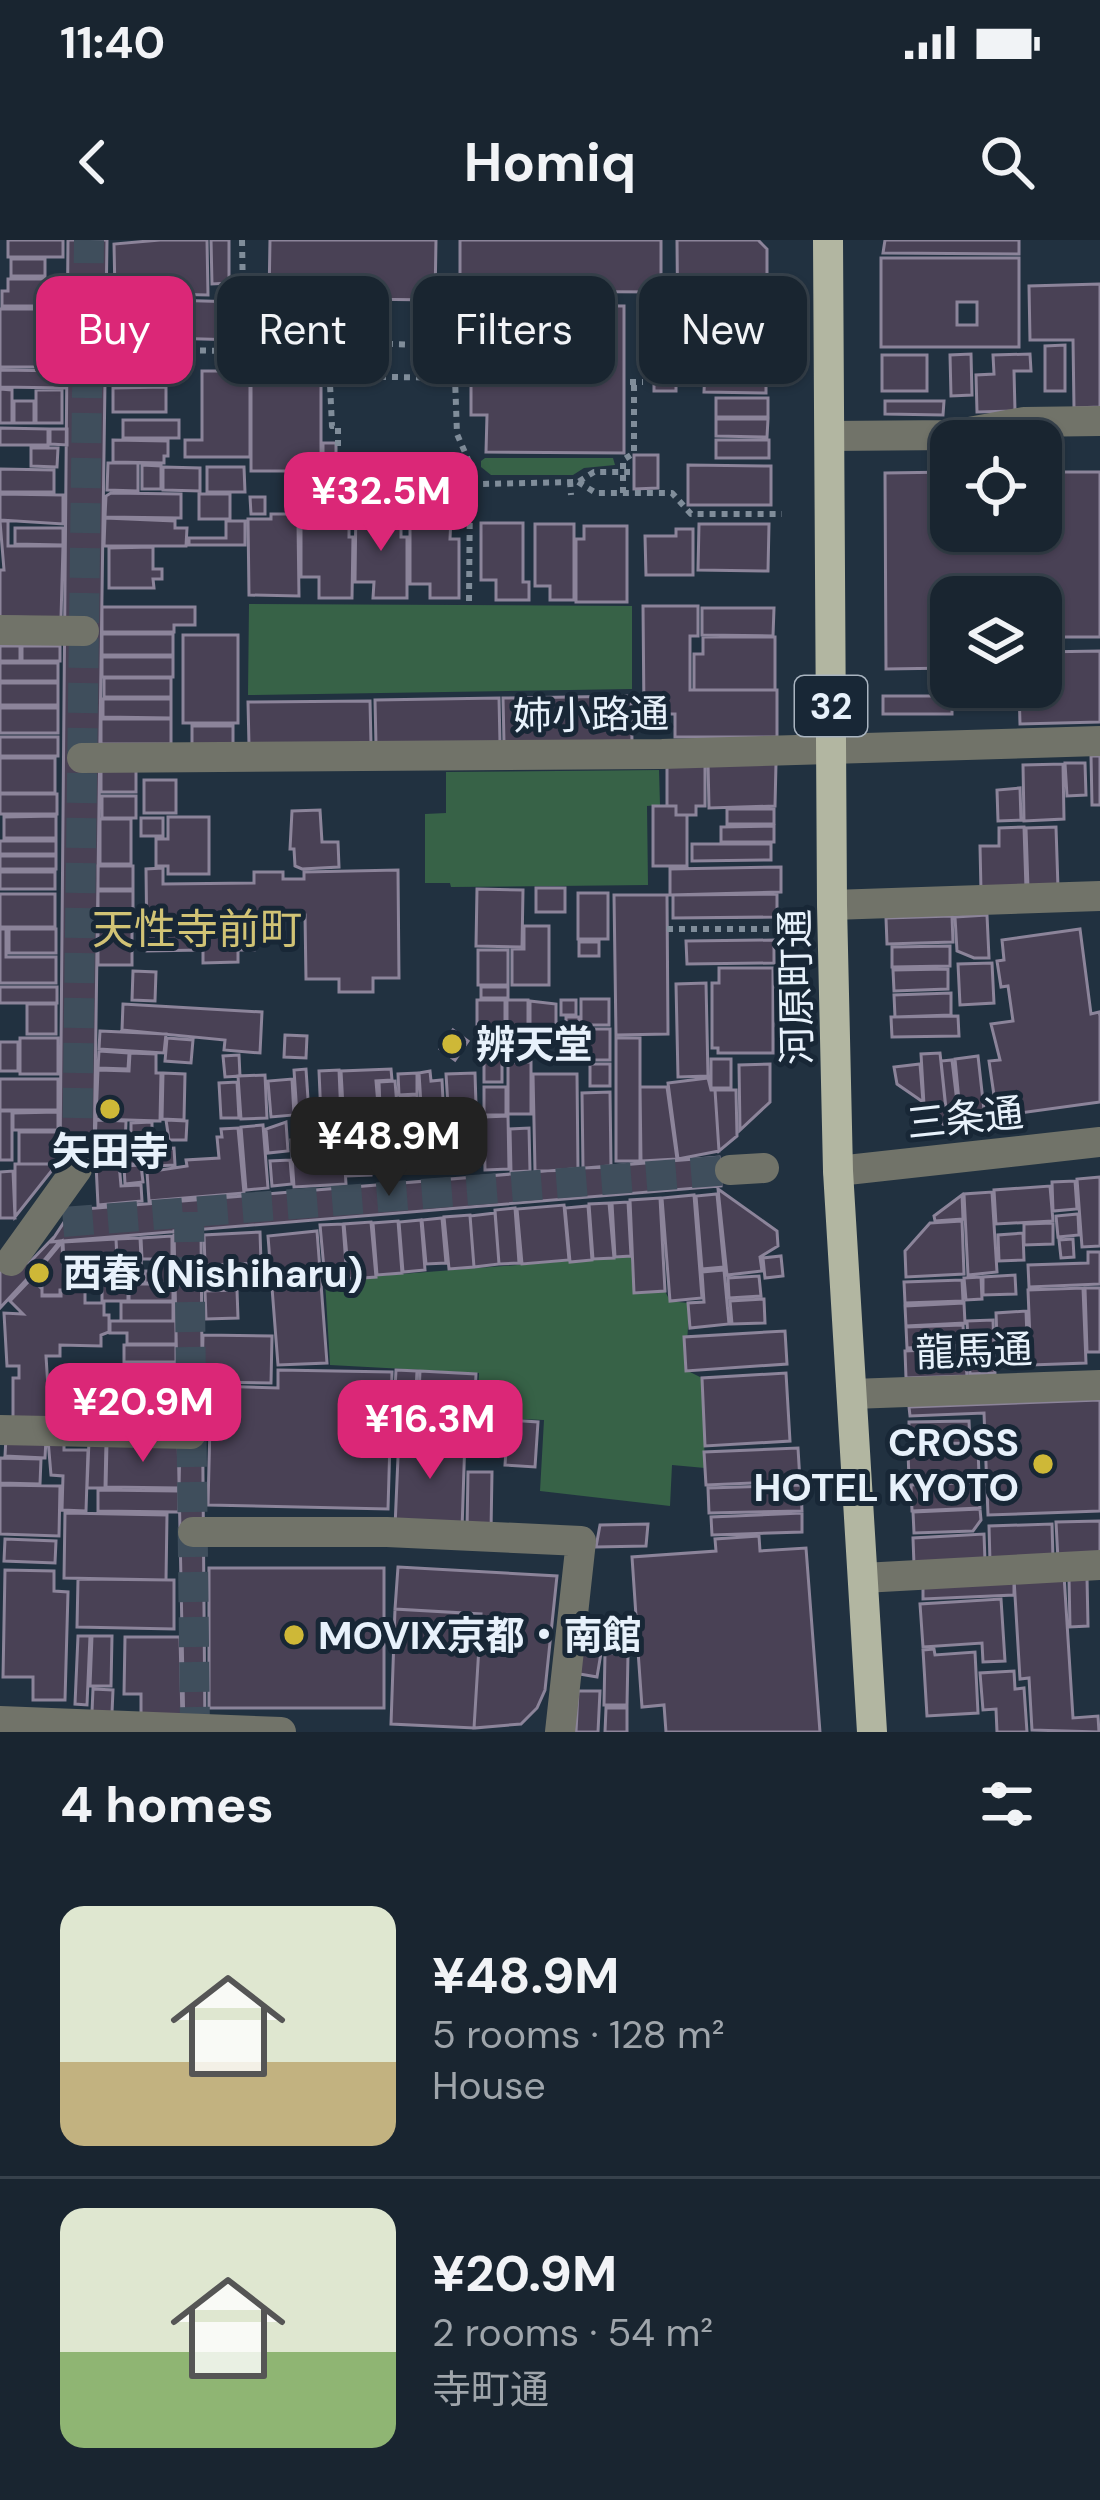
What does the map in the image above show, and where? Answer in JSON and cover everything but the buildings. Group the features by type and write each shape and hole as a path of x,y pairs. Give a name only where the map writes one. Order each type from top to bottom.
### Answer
{"main road":[{"name":"河原町通","path":"829,240 838,1172 872,1732"}],"street":[{"path":"830,436 952,435 1024,422 1100,421"},
{"path":"0,630 84,631"},
{"name":"姉小路通","path":"82,758 662,754 1100,741"},
{"path":"832,905 1100,896"},
{"name":"三条通","path":"838,1172 1100,1142"},
{"path":"12,1248 76,1169 76,1163"},
{"path":"730,1170 764,1168"},
{"path":"12,1248 63,1222"},
{"name":"龍馬通","path":"852,1394 1100,1385"},
{"path":"0,1430 191,1435"},
{"path":"193,1532 387,1532 581,1540 560,1732"},
{"path":"863,1578 1100,1565"},
{"path":"0,1721 281,1732"}],"path":[{"path":"242,240 243,276"},
{"path":"623,493 627,472 623,460 634,453 636,382"},
{"path":"331,384 327,425 338,425 338,487"},
{"path":"455,384 457,434 470,464 469,601"},
{"path":"290,486 574,482 594,472 627,472"},
{"path":"518,482 518,493"},
{"path":"574,482 596,493 672,493 691,514 782,514"},
{"path":"571,495 574,482"},
{"path":"667,929 786,929"}],"green space":[{"path":"485,458 613,458 615,465 584,468 573,475 491,475 481,467"},
{"path":"249,604 632,606 632,689 248,695"},
{"path":"659,770 660,805 647,806 648,885 451,887 450,883 425,883 425,814 446,813 446,772"},
{"path":"631,1256 634,1293 665,1291 670,1301 688,1303 686,1370 702,1378 705,1468 672,1465 670,1506 540,1491 544,1420 477,1417 479,1373 330,1365 325,1280"}],"tunnel":[{"path":"77,1163 89,240"},
{"path":"63,1222 730,1170"},
{"path":"189,1212 195,1732"}],"place":[{"name":"辨天堂","path":"452,1044"},
{"name":"矢田寺","path":"110,1109"},
{"name":"西春 (Nishiharu)","path":"39,1273"},
{"name":"CROSS HOTEL KYOTO","path":"1043,1464"},
{"name":"MOVIX京都・南館","path":"294,1635"}],"district":[{"name":"天性寺前町","path":"197,929"}]}
